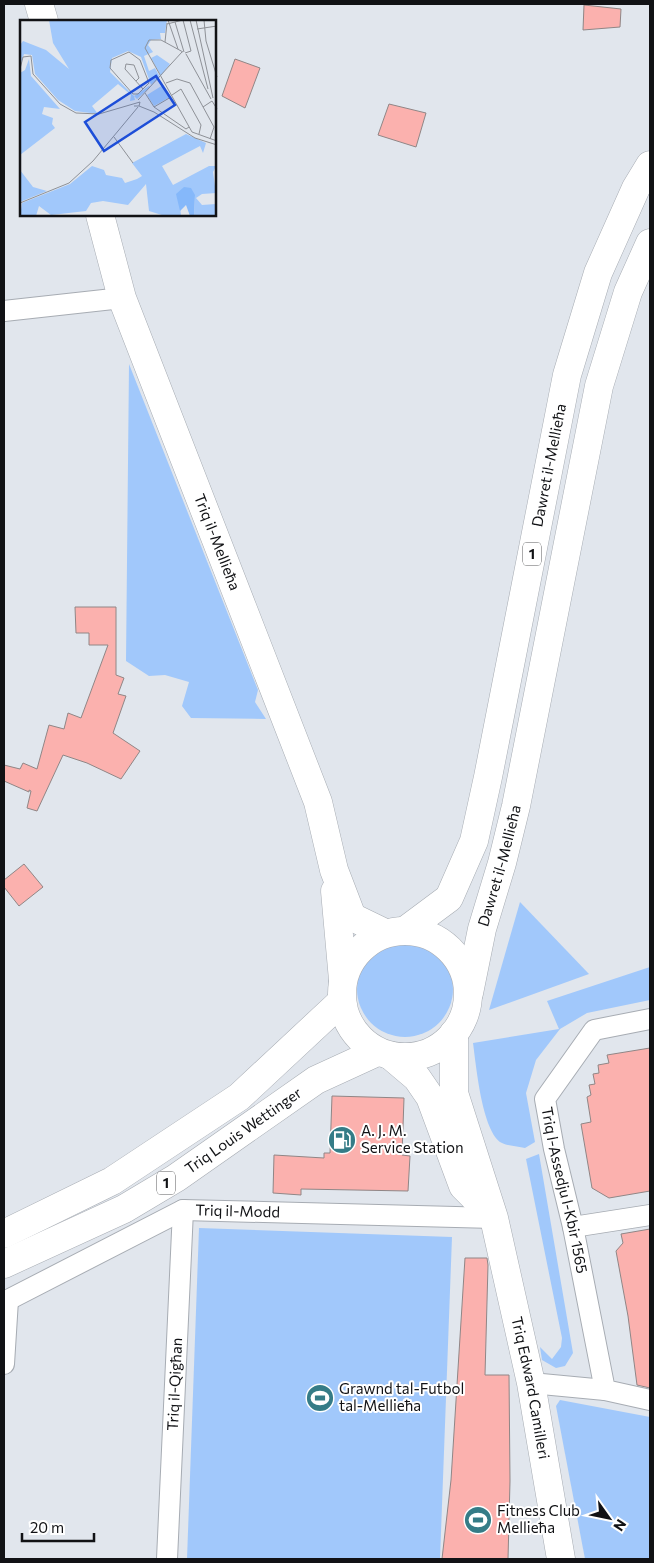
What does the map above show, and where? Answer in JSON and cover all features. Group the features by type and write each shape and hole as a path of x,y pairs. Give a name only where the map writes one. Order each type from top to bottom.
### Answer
{"main road":[{"path":"39,4 44,20"},
{"name":"Dawret il-Mellieħa","path":"396,932 449,898 474,841 567,376 598,272 636,188 650,165"},
{"name":"Triq il-Mellieħa","path":"100,216 122,298 318,802 334,870 352,917 396,932"},
{"name":"Dawret il-Mellieħa","path":"469,993 482,929 502,863 516,806 599,386 628,292 650,243"},
{"name":"Triq il-Mellieħa","path":"334,870 342,990"},
{"path":"384,1054 413,1057 434,1050 454,1033 462,1023 469,993 463,968 451,949 432,936 415,931 396,932 369,941 352,960 342,990 348,1023 358,1038 384,1054 417,1078 422,1084 430,1097 463,1186 494,1218"},
{"name":"Triq Louis Wettinger","path":"4,1234 112,1181 239,1097 342,990"},
{"name":"Triq Edward Camilleri","path":"454,1033 454,1093 494,1218 531,1383 561,1559"},
{"name":"Triq Louis Wettinger","path":"4,1264 124,1209 176,1178 316,1080 384,1054"}],"street":[{"path":"4,311 122,298"},
{"name":"Triq l-Assedju l-Kbir 1565","path":"605,1390 545,1099 594,1030 650,1019"},
{"name":"Triq il-Modd","path":"6,1301 183,1210 494,1218"},
{"name":"Triq il-Qigħan","path":"167,1559 183,1210"},
{"path":"572,1226 650,1214"},
{"path":"4,1364 6,1301"},
{"path":"531,1383 605,1390 650,1400"}],"shaded area":[{"path":"129,364 258,690 255,702 266,719 191,718 182,706 189,682 165,675 149,676 126,661"},
{"path":"520,902 589,974 489,1010"},
{"path":"405,941 423,945 439,955 449,971 453,989 449,1007 439,1023 423,1033 405,1037 387,1033 371,1023 361,1007 357,989 361,971 371,955 387,945"},
{"path":"650,967 650,1000 587,1013 560,1029 536,1060 526,1093 535,1142 525,1148 507,1145 495,1137 489,1126 481,1097 473,1043 559,1029 547,1001"},
{"path":"539,1154 573,1353 565,1366 556,1368 542,1360 540,1347 552,1359 561,1347 562,1338 526,1159"},
{"name":"Grawnd tal-Futbol tal-Mellieħa","path":"199,1228 452,1237 440,1559 187,1559"},
{"path":"560,1400 650,1417 650,1559 585,1559 556,1406"}],"building":[{"path":"584,5 621,9 620,27 583,30"},
{"path":"235,59 260,68 245,108 222,96"},
{"path":"389,104 426,113 416,147 378,135"},
{"path":"75,607 116,607 116,675 124,678 118,694 126,696 113,733 140,751 121,779 87,763 63,755 37,811 27,808 31,791 29,790 29,792 4,781 4,765 20,769 23,763 37,769 49,725 64,729 68,713 81,718 108,645 89,645 89,633 76,633"},
{"path":"24,864 43,887 19,906 4,887 4,880"},
{"path":"650,1048 650,1191 609,1198 592,1188 581,1124 591,1122 587,1097 591,1095 589,1085 595,1084 593,1074 599,1073 598,1065 609,1063 607,1055"},
{"path":"332,1096 404,1098 402,1155 410,1156 408,1191 301,1189 301,1195 273,1193 274,1155 324,1158 324,1153 330,1153"},
{"path":"650,1229 650,1388 637,1385 628,1316 616,1251 623,1243 621,1234"},
{"path":"465,1258 487,1258 485,1375 509,1375 510,1481 508,1559 442,1559 451,1480"}],"place":[{"name":"A. J. M. Service Station","path":"342,1140"},
{"name":"Grawnd tal-Futbol tal-Mellieħa","path":"320,1398"},
{"name":"Fitness Club Mellieħa","path":"478,1520"}]}
